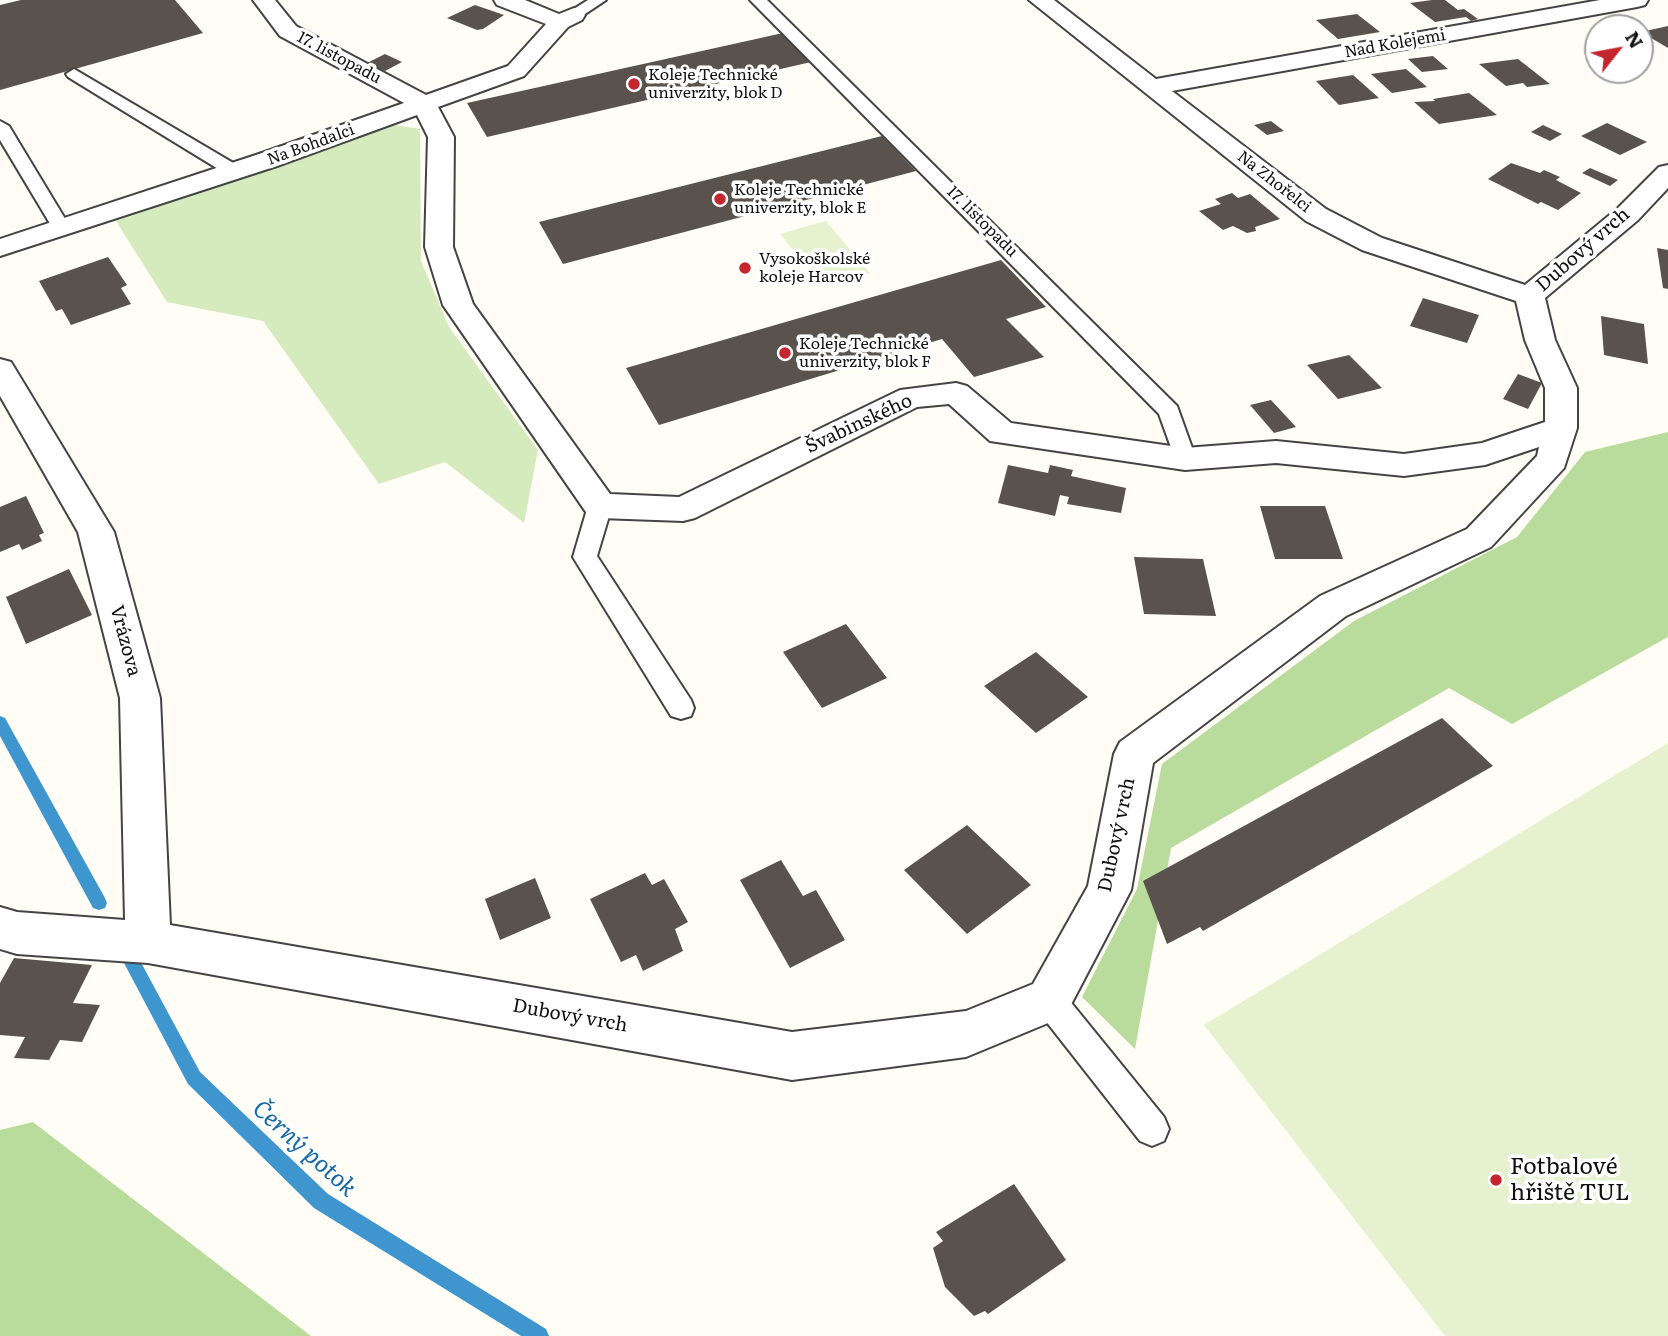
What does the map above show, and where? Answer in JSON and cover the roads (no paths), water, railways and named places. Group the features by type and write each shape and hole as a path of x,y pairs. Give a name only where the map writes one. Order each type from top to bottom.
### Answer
{"street":[{"name":"17. listopadu","path":"264,0 288,30 424,104"},
{"path":"505,0 567,18"},
{"path":"1045,4 1079,0"},
{"name":"Nad Kolejemi","path":"1152,87 1649,2"},
{"name":"Na Zhořelci","path":"1045,4 1316,215 1372,244 1530,296"},
{"name":"Na Bohdalci","path":"0,248 234,171 516,71 567,18"},
{"path":"424,104 441,137 439,247 458,305 600,506"},
{"name":"Dubový vrch","path":"0,928 17,933 148,942 792,1056 966,1034 1049,1000 1110,890 1134,754 1333,606 1479,538 1552,460 1561,428 1561,388 1540,340 1530,296 1628,214 1668,173"},
{"name":"Vrázova","path":"0,369 96,532 140,698 148,942"},
{"name":"Švabinského","path":"600,506 683,509 911,397 956,393 1002,433 1185,459 1276,452 1404,465 1485,454 1561,428"}],"lane":[{"name":"Na Bohdalci","path":"567,18 598,0"},
{"name":"17. listopadu","path":"758,0 1169,411 1185,459"},
{"path":"74,74 234,171"},
{"path":"0,126 61,228"},
{"path":"600,506 585,557 681,708"},
{"path":"1049,1000 1152,1129"}],"waterway":[{"name":"Černý potok","path":"0,722 99,903"},
{"name":"Černý potok","path":"132,963 194,1078 321,1201 539,1336"}],"place":[{"name":"Koleje Technické univerzity, blok D","path":"634,84"},
{"name":"Koleje Technické univerzity, blok E","path":"720,199"},
{"name":"Vysokoškolské koleje Harcov","path":"745,268"},
{"name":"Koleje Technické univerzity, blok F","path":"785,353"},
{"name":"Fotbalové hřiště TUL","path":"1496,1180"}]}
